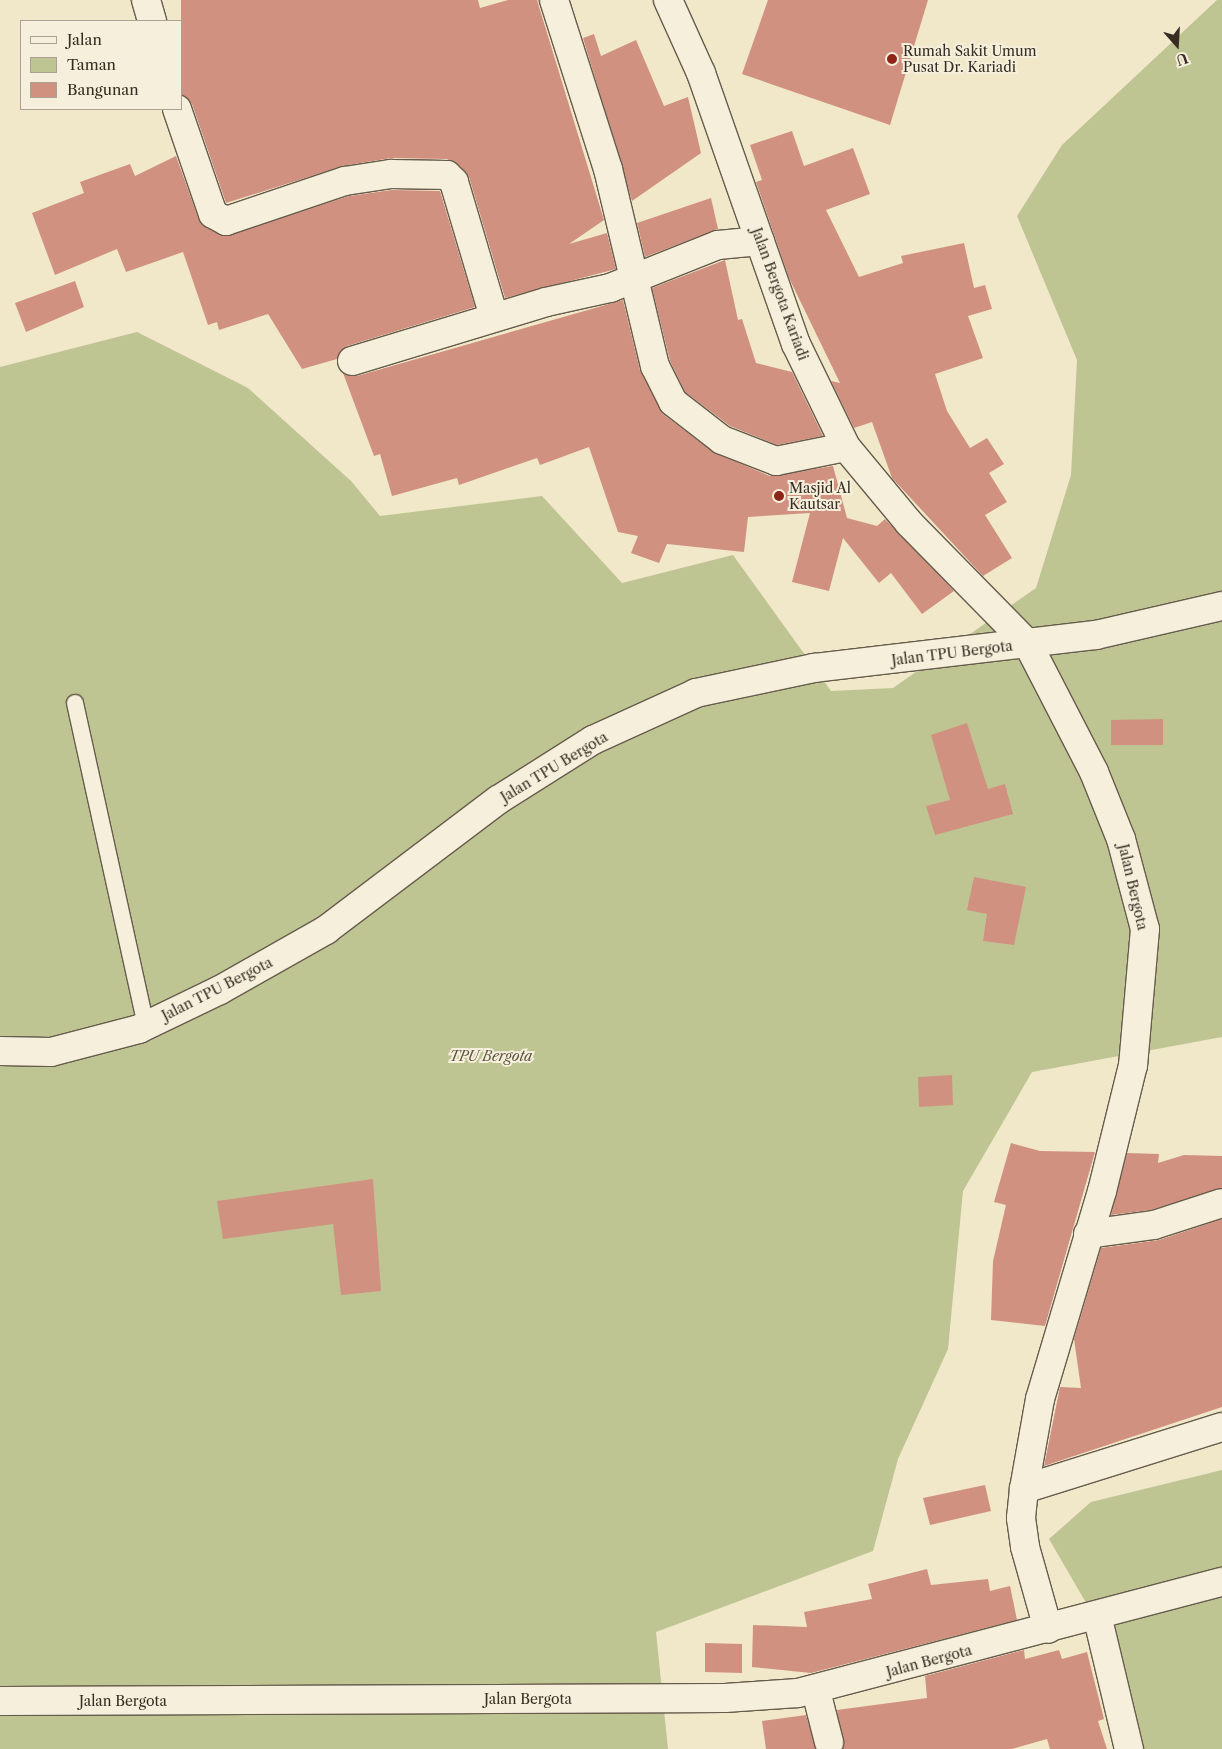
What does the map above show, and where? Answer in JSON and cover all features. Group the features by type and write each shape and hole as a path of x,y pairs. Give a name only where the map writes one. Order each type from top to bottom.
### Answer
{"street":[{"path":"146,0 152,20"},
{"path":"554,0 608,169 655,366 673,402 700,425 749,454 776,461 846,447"},
{"name":"Jalan Bergota Kariadi","path":"668,0 701,73 796,344 846,447 909,523 1028,644"},
{"path":"177,110 213,214 226,221 345,181 391,174 447,175 454,182 494,317"},
{"path":"352,360 633,278 718,245 760,241"},
{"name":"Jalan TPU Bergota","path":"0,1052 50,1052 146,1025 220,990 326,930 498,800 593,740 696,693 814,668 1028,644 1155,625 1222,606"},
{"name":"Jalan Bergota","path":"1028,644 1101,789 1121,839 1145,929 1133,1065 1088,1234 1040,1398 1024,1489 1020,1518 1025,1547 1048,1629"},
{"path":"1088,1234 1154,1225 1222,1203"},
{"path":"1024,1489 1222,1427"},
{"name":"Jalan Bergota","path":"0,1701 725,1698 816,1691 1222,1582"},
{"path":"1097,1615 1129,1749"},
{"path":"816,1691 829,1742"}],"lane":[{"path":"75,704 146,1025"}],"green space":[{"name":"TPU Bergota","path":"1217,0 1222,0 1222,1037 1032,1072 963,1191 948,1349 898,1459 873,1551 656,1632 668,1749 0,1749 0,367 137,332 248,388 351,481 380,516 542,496 622,583 733,555 831,691 893,688 1036,588 1071,475 1077,360 1017,216 1062,145"},
{"path":"1222,1470 1222,1749 1130,1749 1125,1670 1049,1539 1091,1502"}],"building":[{"path":"181,0 478,0 480,8 508,0 537,0 604,220 569,244 607,233 616,269 505,298 469,177 447,159 391,158 343,166 226,203 192,104 182,95"},
{"path":"768,0 928,0 890,125 742,74"},
{"path":"594,34 601,56 636,40 664,106 688,97 701,153 632,201 583,38"},
{"path":"792,131 804,166 853,148 870,194 826,210 859,277 903,263 901,256 964,243 974,288 985,285 992,309 968,316 983,358 935,374 947,411 970,448 987,438 1004,464 989,473 1007,502 985,515 1012,558 983,576 892,478 872,422 854,428 831,381 840,383 789,278 756,182 762,180 750,145"},
{"path":"176,156 199,220 224,236 349,196 392,190 440,191 475,307 347,346 337,359 302,369 268,314 219,330 217,322 208,325 183,252 126,272 117,249 55,275 32,213 84,193 80,182 130,164 135,176"},
{"path":"711,198 718,229 645,257 637,223"},
{"path":"725,260 738,320 742,319 756,363 792,372 823,436 777,445 730,426 685,392 670,361 652,288"},
{"path":"75,281 84,307 26,332 15,303"},
{"path":"623,300 640,370 663,414 713,452 770,476 833,466 847,518 877,526 885,519 954,591 922,614 891,573 879,583 843,538 829,591 792,582 810,513 748,517 744,552 667,544 659,563 631,553 638,536 618,532 589,447 540,465 537,458 459,485 457,478 392,496 380,454 374,456 343,373 357,376"},
{"path":"1163,719 1163,745 1111,745 1111,720"},
{"path":"967,723 988,789 1005,784 1013,814 935,835 926,806 950,800 931,735"},
{"path":"974,877 1026,887 1014,945 983,941 987,914 967,910"},
{"path":"952,1075 953,1105 919,1107 918,1077"},
{"path":"1011,1143 1040,1151 1095,1152 1045,1326 991,1320 993,1261 1006,1205 994,1202"},
{"path":"1127,1153 1159,1154 1158,1163 1184,1155 1222,1156 1222,1188 1151,1210 1111,1215"},
{"path":"373,1179 381,1291 341,1295 333,1224 223,1239 217,1201"},
{"path":"1222,1219 1222,1407 1044,1466 1060,1387 1081,1388 1074,1339 1101,1248 1159,1240"},
{"path":"985,1485 991,1511 930,1525 923,1498"},
{"path":"927,1569 931,1585 988,1579 990,1591 1010,1586 1017,1620 811,1673 752,1667 753,1625 807,1627 804,1612 872,1599 868,1584"},
{"path":"705,1643 742,1644 742,1673 705,1672"},
{"path":"1024,1650 1025,1659 1059,1650 1062,1659 1087,1652 1104,1719 1098,1721 1107,1749 1050,1749 1047,1739 1012,1749 842,1749 837,1710 927,1698 925,1676"},
{"path":"806,1715 816,1749 766,1749 762,1721"}],"place":[{"name":"Rumah Sakit Umum Pusat Dr. Kariadi","path":"892,59"},
{"name":"Masjid Al Kautsar","path":"779,496"}]}
